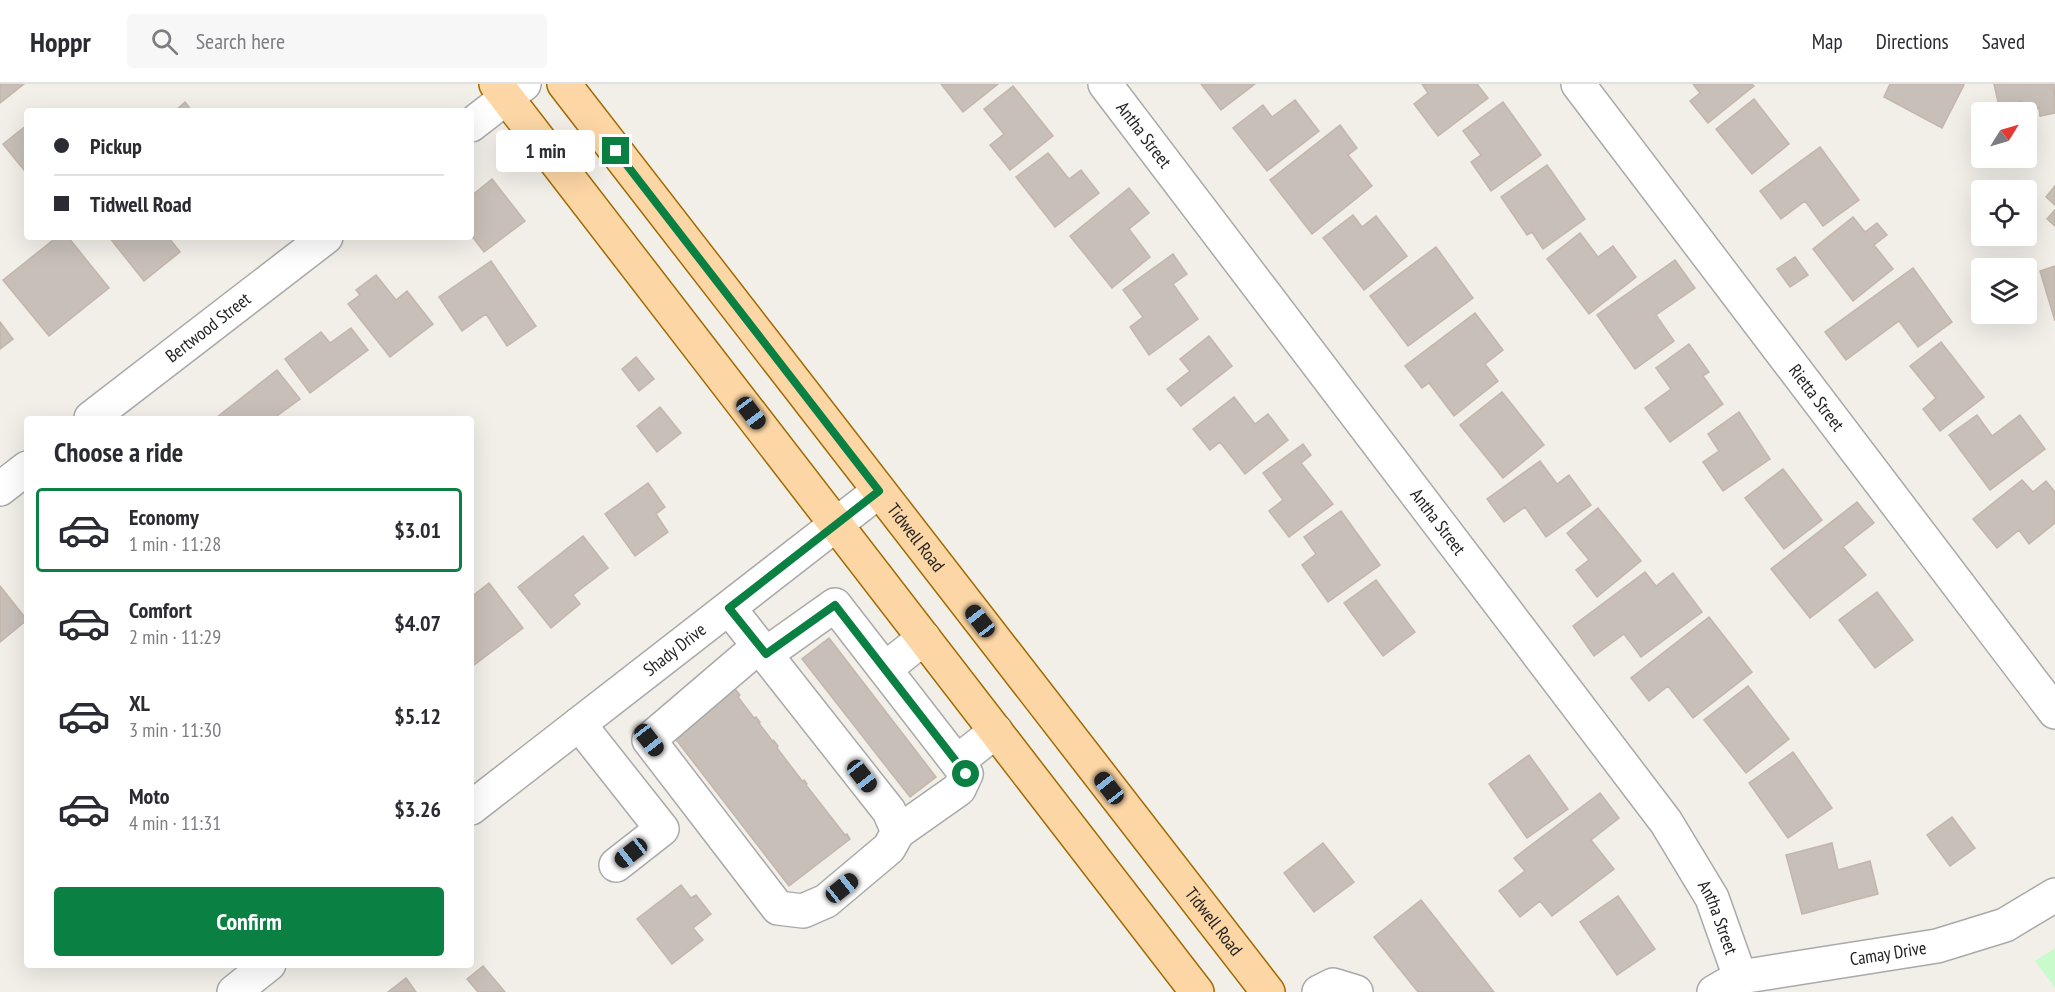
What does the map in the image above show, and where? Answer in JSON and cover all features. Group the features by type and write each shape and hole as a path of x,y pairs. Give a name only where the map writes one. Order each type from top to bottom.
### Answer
{"main road":[{"name":"Tidwell Road","path":"564,84 1268,992"},
{"path":"509,88 837,524 1197,992"}],"street":[{"name":"Antha Street","path":"1105,84 1666,822 1712,898 1727,985"},
{"name":"Rietta Street","path":"1578,84 2055,712"},
{"path":"474,122 509,88"},
{"name":"Bertwood Street","path":"94,416 322,240"},
{"path":"0,489 24,470"},
{"name":"Shady Drive","path":"474,806 879,491"},
{"path":"835,605 966,774 958,789 898,832 889,848 826,901 803,911 778,908 649,740 763,650 835,605"},
{"path":"729,608 889,811 898,832"},
{"path":"885,669 924,638"},
{"path":"579,724 662,829 616,865"},
{"path":"957,762 996,731"},
{"name":"Camay Drive","path":"1727,985 1937,946 2005,925 2055,895"},
{"path":"234,992 264,968"},
{"path":"1319,992 1333,985 1356,992"}],"green space":[{"path":"2055,948 2055,988 2035,961"}],"building":[{"path":"0,84 24,84 0,103"},
{"path":"941,84 998,84 963,112"},
{"path":"1201,84 1255,84 1221,110"},
{"path":"1422,84 1477,84 1488,98 1438,136 1414,104 1428,93"},
{"path":"1693,84 1752,84 1754,86 1708,123 1690,101 1700,93"},
{"path":"1890,84 1964,85 1942,128 1884,97"},
{"path":"1994,84 2054,84 2055,113 2040,116 2037,102 1998,102"},
{"path":"1013,86 1053,136 1010,170 990,145 1004,134 984,109"},
{"path":"1754,99 1789,144 1752,174 1716,129"},
{"path":"1295,100 1319,131 1267,171 1233,128 1263,105 1272,117"},
{"path":"185,102 190,108 178,108"},
{"path":"1503,102 1541,155 1491,191 1471,162 1481,155 1463,131"},
{"path":"1340,125 1357,148 1348,155 1372,186 1312,234 1270,180"},
{"path":"24,127 24,170 3,144"},
{"path":"1820,147 1859,200 1823,226 1805,201 1781,219 1760,191"},
{"path":"1048,153 1069,179 1081,170 1099,193 1055,227 1016,177"},
{"path":"1547,165 1585,219 1543,249 1532,232 1527,235 1501,197"},
{"path":"492,179 525,221 484,252 474,239 474,194"},
{"path":"2055,186 2055,205 2046,197"},
{"path":"1129,188 1149,213 1129,229 1150,257 1112,288 1070,236"},
{"path":"2055,210 2055,226 2047,219"},
{"path":"1353,215 1362,227 1376,216 1407,256 1364,290 1323,238"},
{"path":"1853,217 1865,232 1877,223 1887,235 1874,245 1893,269 1853,301 1813,249"},
{"path":"1580,233 1598,257 1613,246 1636,277 1589,314 1547,259"},
{"path":"53,240 70,240 109,288 49,336 3,280"},
{"path":"111,240 170,240 180,252 144,281"},
{"path":"1436,247 1473,298 1408,346 1370,296"},
{"path":"1173,254 1187,274 1173,284 1198,319 1149,355 1130,327 1143,317 1123,290"},
{"path":"1795,257 1808,275 1790,287 1777,269"},
{"path":"1675,260 1695,288 1656,315 1674,341 1635,369 1597,315"},
{"path":"491,261 536,326 507,346 486,314 462,331 439,297"},
{"path":"2055,266 2055,321 2040,271"},
{"path":"1913,268 1952,322 1918,347 1899,321 1846,360 1825,332"},
{"path":"376,275 396,300 407,291 433,324 390,357 348,304 360,295 356,290"},
{"path":"1475,313 1503,350 1485,364 1498,381 1454,416 1429,383 1422,388 1405,366"},
{"path":"0,322 13,339 0,349"},
{"path":"351,328 368,350 310,393 285,359 321,332 330,343"},
{"path":"1209,336 1232,366 1181,406 1167,389 1190,371 1180,359"},
{"path":"1941,342 1984,397 1940,431 1923,409 1936,398 1910,366"},
{"path":"1689,344 1709,372 1703,376 1723,404 1670,442 1645,408 1671,389 1656,368"},
{"path":"636,357 654,379 639,391 622,369"},
{"path":"277,370 300,399 277,416 218,416"},
{"path":"1502,392 1544,445 1503,478 1460,425"},
{"path":"1234,397 1255,424 1268,414 1288,440 1245,474 1220,442 1210,450 1193,429"},
{"path":"660,407 681,433 657,452 637,426"},
{"path":"1739,412 1770,459 1723,491 1703,462 1719,451 1708,434"},
{"path":"1977,415 1992,436 2020,415 2045,449 1990,490 1949,435"},
{"path":"1303,444 1311,455 1301,463 1333,504 1289,537 1269,511 1283,500 1263,473"},
{"path":"1540,461 1557,484 1569,475 1591,505 1546,537 1525,507 1504,522 1487,499"},
{"path":"1783,469 1822,520 1784,549 1745,498"},
{"path":"2022,480 2033,492 2046,481 2055,492 2055,523 2029,544 2019,530 1997,548 1973,519"},
{"path":"648,483 665,507 656,514 668,532 635,556 605,514"},
{"path":"1857,502 1874,523 1843,547 1866,575 1810,618 1771,569"},
{"path":"1598,508 1641,561 1597,597 1576,570 1589,560 1567,533"},
{"path":"1341,511 1380,565 1328,602 1302,565 1316,554 1304,537"},
{"path":"583,536 608,568 573,595 580,604 551,628 518,587"},
{"path":"1645,572 1656,586 1673,573 1702,612 1641,657 1624,634 1594,656 1573,626"},
{"path":"1376,580 1415,632 1383,656 1344,603"},
{"path":"489,583 523,628 474,665 474,595"},
{"path":"0,586 24,616 24,622 0,642"},
{"path":"1877,592 1913,640 1875,668 1839,620"},
{"path":"1709,617 1752,672 1693,718 1668,686 1649,701 1631,678"},
{"path":"829,638 936,777 910,797 802,659"},
{"path":"1748,686 1789,739 1746,773 1704,720"},
{"path":"735,689 740,695 738,697 754,718 756,717 760,722 758,722 803,782 804,780 850,839 789,886 674,737"},
{"path":"1793,752 1832,808 1788,838 1749,783"},
{"path":"1529,755 1568,809 1527,838 1489,784"},
{"path":"1600,793 1619,818 1591,840 1614,869 1552,916 1540,901 1520,917 1499,891 1525,871 1514,858"},
{"path":"1952,817 1975,848 1950,866 1927,835"},
{"path":"1323,843 1354,882 1314,912 1284,873"},
{"path":"1832,843 1838,870 1870,861 1878,894 1802,914 1786,855"},
{"path":"681,885 691,898 696,895 711,914 693,928 703,940 672,964 637,919"},
{"path":"1618,896 1655,949 1617,975 1580,922"},
{"path":"1421,900 1494,992 1418,992 1374,937"},
{"path":"483,966 505,992 478,992 467,979"},
{"path":"406,978 416,992 388,992"}],"route":[{"path":"616,151 879,491 729,608 766,654 835,605 966,774"}]}
